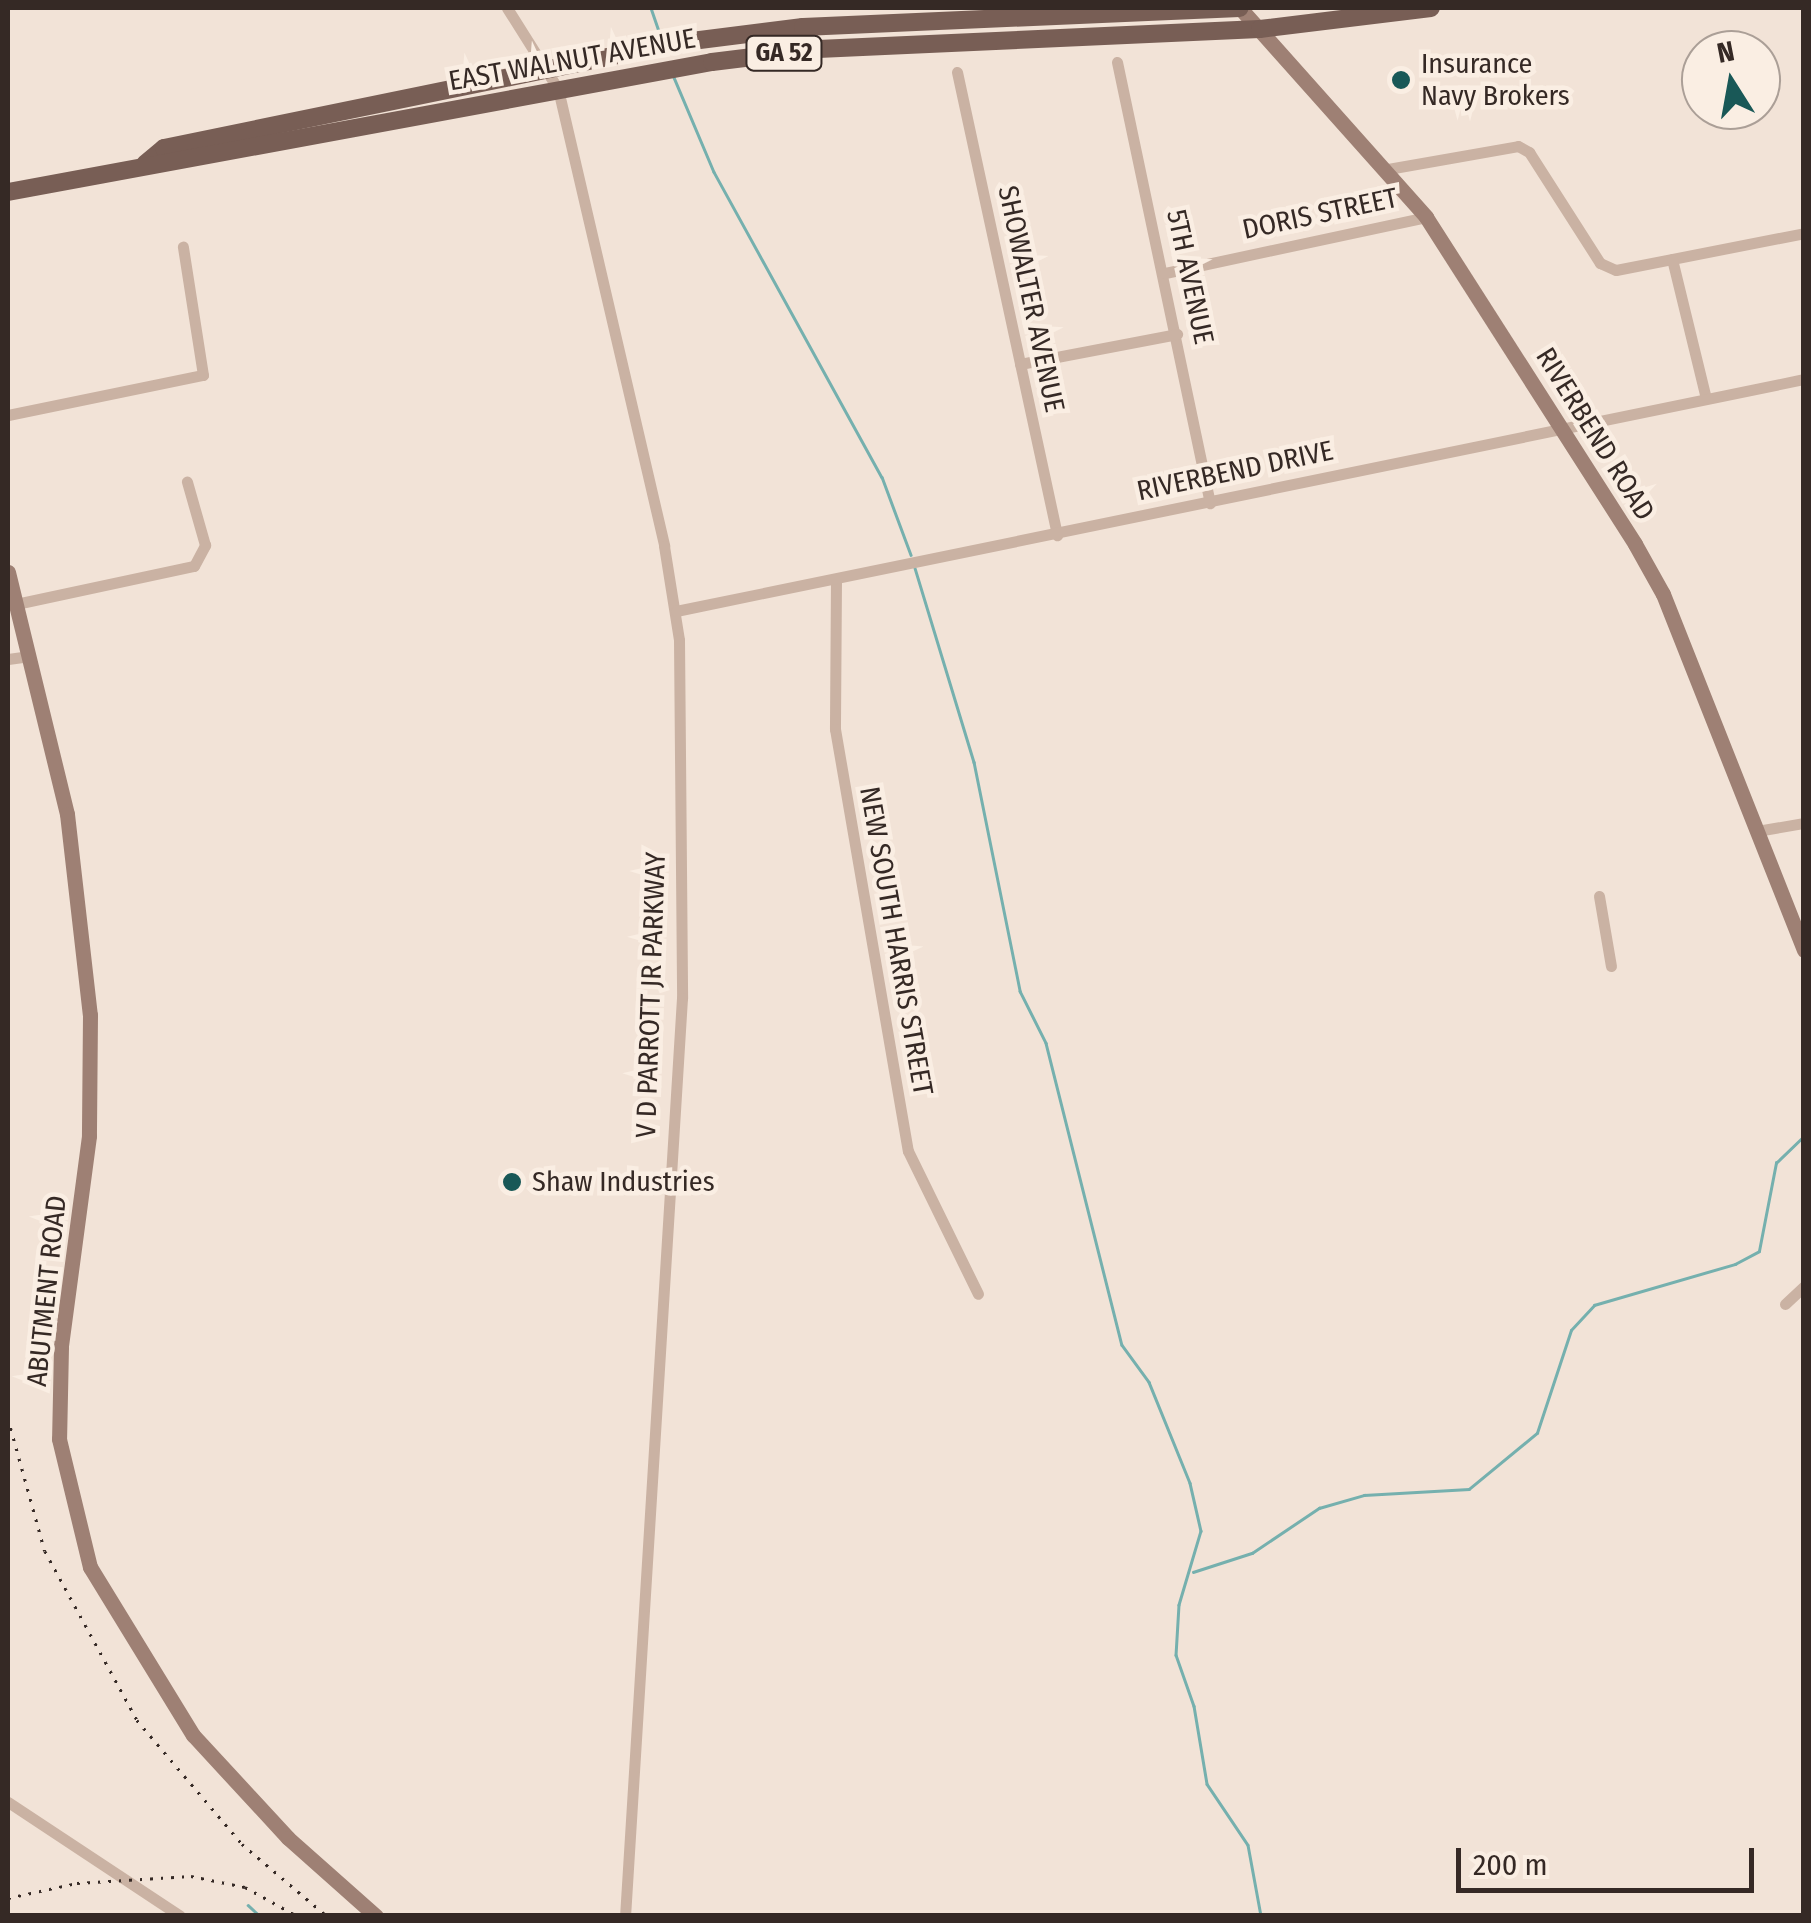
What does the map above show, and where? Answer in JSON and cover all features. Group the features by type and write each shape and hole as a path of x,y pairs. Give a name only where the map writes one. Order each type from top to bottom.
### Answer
{"main road":[{"name":"EAST WALNUT AVENUE","path":"146,164 164,148 545,68 803,27 1240,8"},
{"name":"RIVERBEND ROAD","path":"1240,8 1388,169 1426,217 1663,594 1804,950"},
{"name":"EAST WALNUT AVENUE","path":"8,192 146,164 167,166 558,89 818,48 1260,28 1431,8"},
{"name":"ABUTMENT ROAD","path":"8,572 67,814 90,1015 89,1136 61,1348 59,1439 90,1567 193,1735 288,1838 376,1916"}],"street":[{"name":"V D PARROTT JR PARKWAY","path":"507,8 558,89 676,611 683,714 682,998 625,1916"},
{"name":"5TH AVENUE","path":"1117,62 1165,273 1210,503"},
{"name":"SHOWALTER AVENUE","path":"958,72 1057,535"},
{"path":"1388,169 1518,146 1529,152 1607,268 1804,233"},
{"name":"DORIS STREET","path":"1165,273 1426,217"},
{"path":"8,415 201,377 183,247"},
{"path":"1672,259 1706,398"},
{"path":"1020,364 1177,334"},
{"name":"RIVERBEND DRIVE","path":"676,611 1804,380"},
{"path":"16,604 194,566 205,544 187,482"},
{"name":"NEW SOUTH HARRIS STREET","path":"836,580 835,729 908,1151 978,1294"},
{"path":"8,659 30,656"},
{"path":"1758,831 1804,822"},
{"path":"1598,896 1610,966"},
{"path":"1784,1304 1804,1286"},
{"path":"8,1802 180,1916"}],"waterway":[{"path":"651,8 660,34"},
{"path":"673,75 714,172 882,477 911,555"},
{"path":"915,568 974,762 1020,991 1046,1043 1122,1345 1149,1382 1190,1483 1201,1531 1179,1605 1176,1655 1194,1706 1207,1784 1248,1845 1261,1916"},
{"path":"1193,1572 1252,1553 1319,1508 1364,1495 1469,1489 1537,1433 1571,1330 1594,1305 1735,1264 1759,1251 1776,1163 1804,1136"},
{"path":"248,1905 260,1916"}],"railway":[{"path":"8,1418 45,1551 137,1720 242,1844 327,1916"},
{"path":"8,1898 77,1883 191,1876 245,1887 297,1916"}],"place":[{"name":"Insurance Navy Brokers","path":"1401,80"},
{"name":"Shaw Industries","path":"512,1182"}]}
